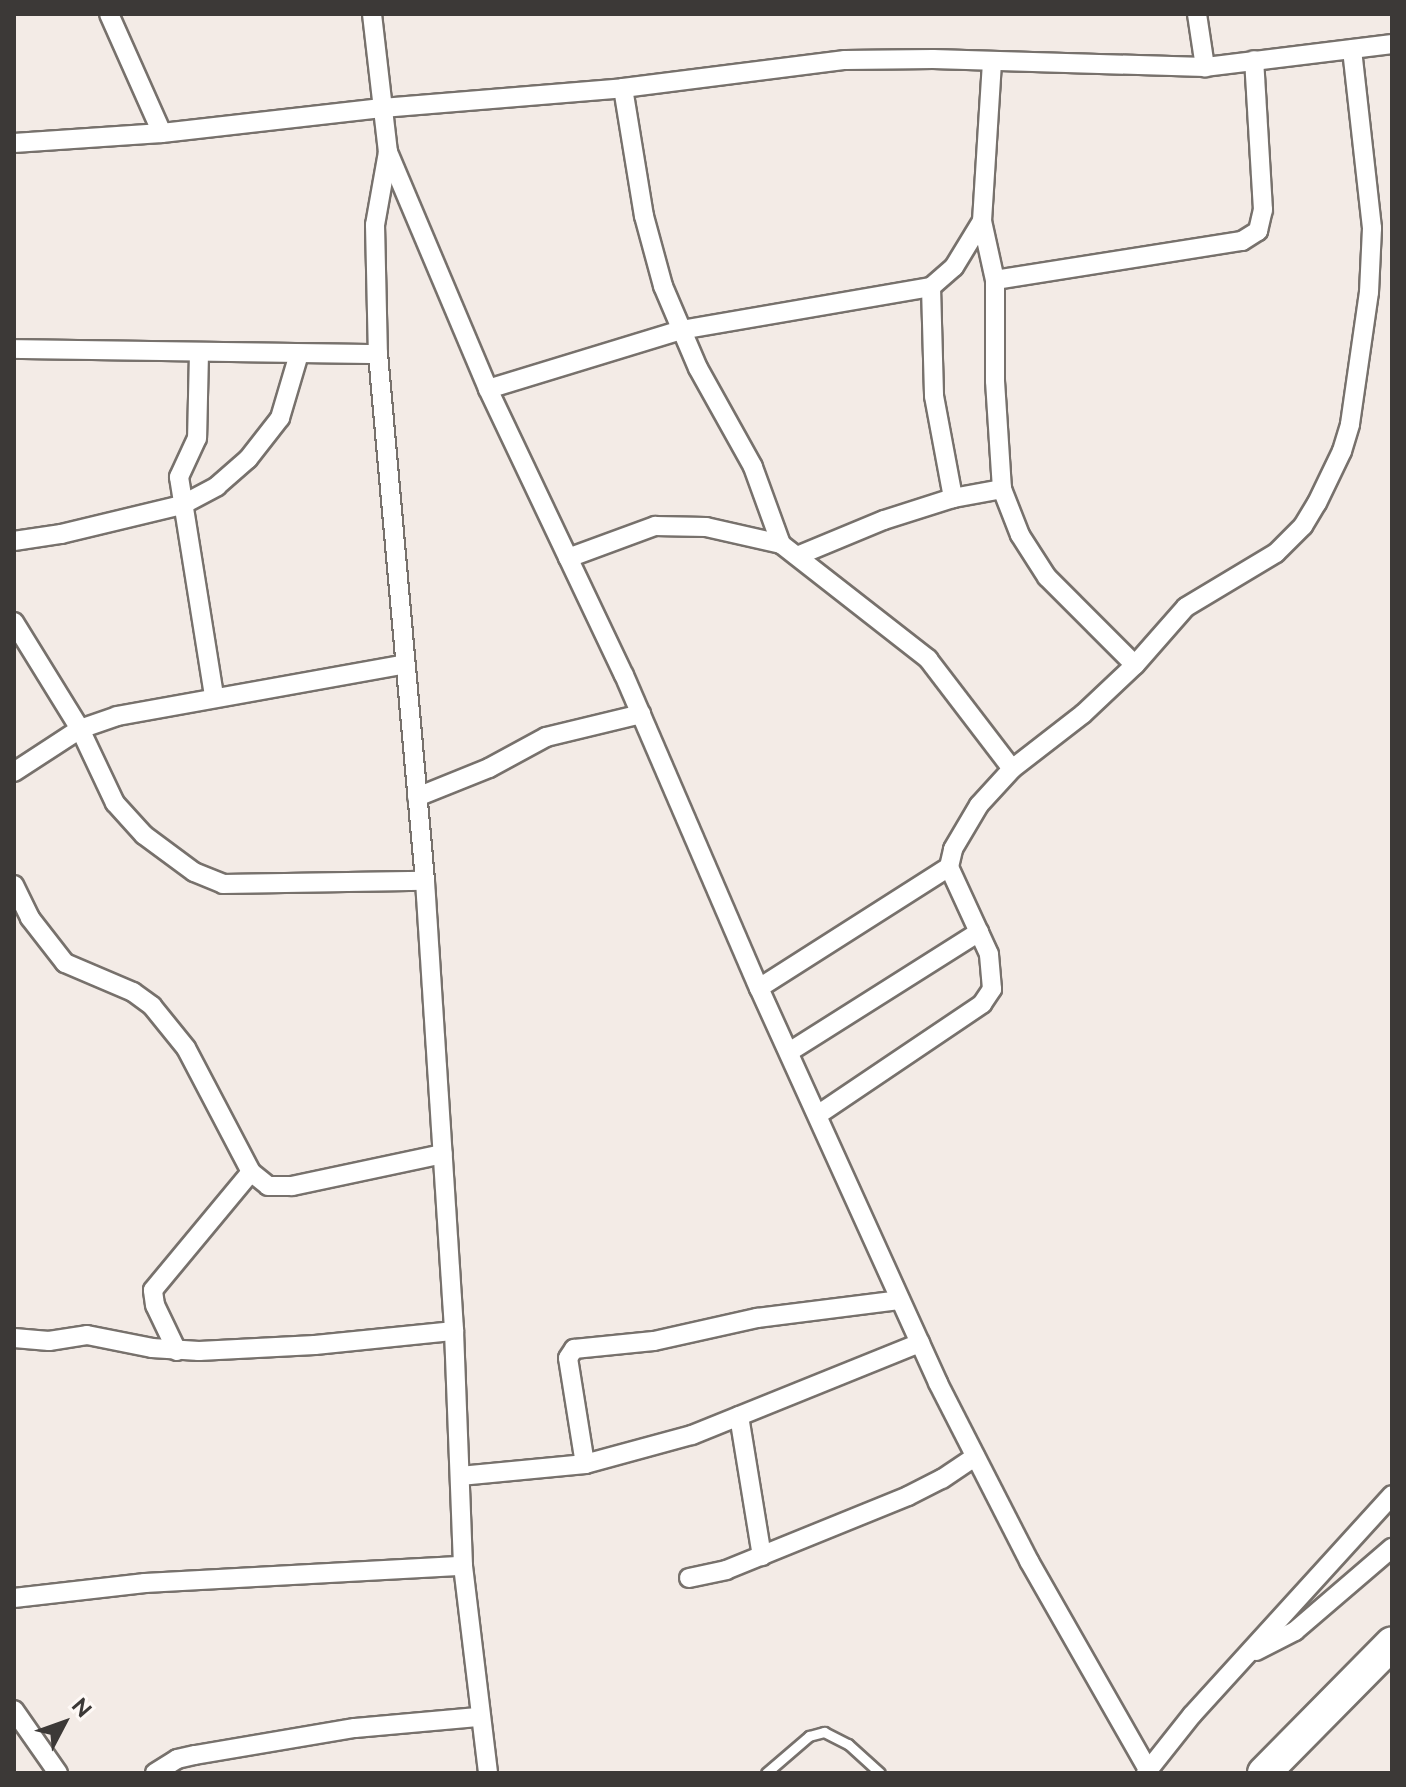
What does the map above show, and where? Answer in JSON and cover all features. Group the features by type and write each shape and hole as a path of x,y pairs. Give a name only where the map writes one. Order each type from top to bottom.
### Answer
{"highway":[{"path":"1264,1773 1392,1643"}],"street":[{"path":"109,14 162,133"},
{"path":"372,14 388,152 488,389 641,714 759,988 819,1114 899,1300 1029,1561 1147,1772 1246,1655 1392,1495"},
{"path":"1197,14 1205,67"},
{"path":"14,143 162,133 382,108 623,88 845,60 1205,67 1392,44"},
{"path":"819,1114 982,1004 992,989 989,954 949,867 953,849 970,818 1012,769 1083,714 1135,665 1186,607 1276,553 1291,539 1317,503 1342,451 1355,400 1372,260 1372,228 1352,49"},
{"path":"995,280 1242,241 1258,231 1263,210 1254,60"},
{"path":"992,62 982,221 995,280 995,381 1002,489 1020,535 1047,577 1135,665"},
{"path":"623,88 644,216 663,286 681,330 753,467 781,544"},
{"path":"388,152 375,225 378,354 425,881 454,1331 463,1566 478,1717 488,1773"},
{"path":"488,389 681,330 931,287 954,267 982,221"},
{"path":"931,287 934,396 953,498"},
{"path":"14,349 378,354"},
{"path":"199,353 197,438 179,477 214,696"},
{"path":"14,541 61,534 182,505 217,486 269,434 280,418 299,354"},
{"path":"797,556 863,526 953,498 1002,489"},
{"path":"568,558 655,526 706,527 781,544 928,659 1012,769"},
{"path":"14,622 80,729 115,803 158,847 210,880 223,884 425,881"},
{"path":"14,772 80,729 117,716 214,696 405,664"},
{"path":"417,797 489,768 546,737 641,714"},
{"path":"759,988 949,867"},
{"path":"14,885 30,918 65,963 133,992 152,1006 186,1048 251,1172 268,1186 292,1186 443,1154"},
{"path":"789,1052 979,932"},
{"path":"177,1351 155,1305 153,1290 251,1172"},
{"path":"585,1464 568,1358 574,1349 654,1341 757,1318 899,1300"},
{"path":"14,1338 49,1341 87,1335 177,1351 315,1345 454,1331"},
{"path":"460,1476 585,1464 692,1435 920,1343"},
{"path":"739,1416 762,1556"},
{"path":"689,1578 726,1570 908,1496 942,1479 975,1457"},
{"path":"1246,1655 1295,1631 1392,1548"},
{"path":"14,1598 145,1583 463,1566"},
{"path":"14,1710 58,1773"},
{"path":"155,1773 177,1759 195,1755 355,1728 478,1717"}],"lane":[{"path":"766,1773 809,1736 824,1732 848,1744 880,1773"}]}
